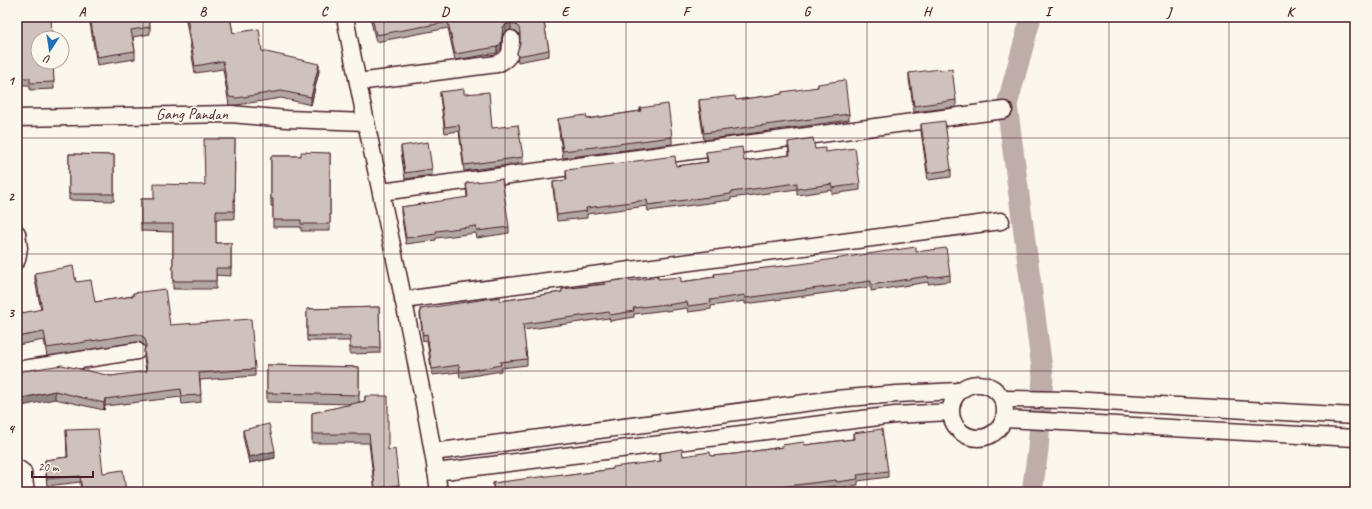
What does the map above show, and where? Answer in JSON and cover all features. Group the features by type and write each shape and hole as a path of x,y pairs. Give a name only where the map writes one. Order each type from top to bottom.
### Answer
{"street":[{"path":"346,17 366,122 404,300 433,452 439,492"},
{"path":"358,82 497,64 504,61 511,53 511,39"},
{"path":"381,192 1004,110"},
{"name":"Gang Pandan","path":"17,118 231,114 287,119 366,122"},
{"path":"404,300 1000,221"},
{"path":"17,233 19,248 17,260"},
{"path":"17,370 137,351"},
{"path":"977,384 988,385 997,390 1003,399 1006,408 1005,419 1000,428 991,436 980,438 969,437 960,431 953,423 950,412 952,401 959,391 967,386 977,384"},
{"path":"433,452 835,399 959,391"},
{"path":"1003,399 1031,398 1355,416"},
{"path":"436,472 895,415 950,412"},
{"path":"1005,419 1355,438"},
{"path":"17,468 23,472 26,492"}],"building":[{"path":"17,17 51,17 52,30 30,30 30,70 53,70 54,82 30,83 30,78 17,78"},
{"path":"90,17 149,17 150,27 131,30 135,51 97,57"},
{"path":"187,17 230,17 233,33 259,29 262,51 319,64 311,97 281,91 237,98 229,97 223,61 195,66"},
{"path":"372,17 543,17 549,50 518,56 517,53 520,43 520,32 516,25 511,23 503,27 501,43 497,47 455,54 448,22 376,35"},
{"path":"952,69 956,100 914,106 909,73"},
{"path":"845,80 849,114 704,133 699,100 735,96 736,100 782,94 782,92 818,87 818,84"},
{"path":"464,89 464,94 489,92 492,128 518,125 523,157 464,165 459,125 445,127 440,92"},
{"path":"668,104 672,137 563,151 558,119 586,115 587,119 641,111 640,108"},
{"path":"945,121 951,170 928,173 921,124"},
{"path":"813,138 815,149 825,148 825,152 855,148 860,184 832,188 832,184 797,189 797,183 731,192 731,194 648,205 647,200 586,208 587,211 557,215 553,182 567,180 566,170 675,156 676,166 708,162 706,152 742,147 744,161 790,155 788,142"},
{"path":"204,139 235,139 234,211 216,211 216,243 231,243 231,268 216,268 216,281 173,281 173,224 141,224 141,199 154,199 154,184 205,185"},
{"path":"428,142 432,169 405,173 401,146"},
{"path":"301,152 330,153 330,224 301,224 301,220 273,220 273,199 271,199 271,156 301,156"},
{"path":"69,154 114,155 114,194 69,194"},
{"path":"502,179 509,227 477,231 476,226 436,231 436,234 406,238 401,207 468,197 466,183"},
{"path":"916,247 916,252 946,248 950,275 928,278 928,276 871,285 871,281 745,298 745,295 710,300 711,303 688,306 687,302 666,304 633,308 634,311 610,315 609,312 523,324 527,359 500,362 501,365 460,372 459,365 432,369 427,334 423,335 420,309 500,297 500,301 562,292 562,289 606,284 605,282 629,279 629,281 658,277 658,279 681,277 681,282 715,277 714,274 800,264"},
{"path":"73,266 76,282 91,280 95,302 134,296 133,293 165,289 170,325 251,319 255,369 199,373 201,395 182,396 181,389 105,399 104,403 55,391 17,399 17,372 62,365 111,376 147,371 144,350 146,347 146,342 144,337 140,335 136,334 47,348 44,332 17,337 17,314 42,309 35,273"},
{"path":"379,307 380,348 350,348 350,336 307,336 307,309"},
{"path":"267,365 359,367 359,395 267,393"},
{"path":"365,396 388,396 388,450 395,449 399,485 375,488 369,434 312,434 312,413 365,401"},
{"path":"269,424 275,451 249,457 243,430"},
{"path":"98,429 103,473 123,470 126,492 82,492 80,476 47,479 45,460 68,457 66,430"},
{"path":"882,429 888,471 857,475 858,479 837,482 836,480 740,492 494,492 493,483 563,474 564,476 613,469 613,467 661,461 660,453 682,449 683,456 710,452 711,456 735,454 783,447 782,445 804,442 805,445 854,439 853,433"}],"waterway":[{"path":"1031,17 1007,105 1043,376 1038,450 1032,492"}]}
